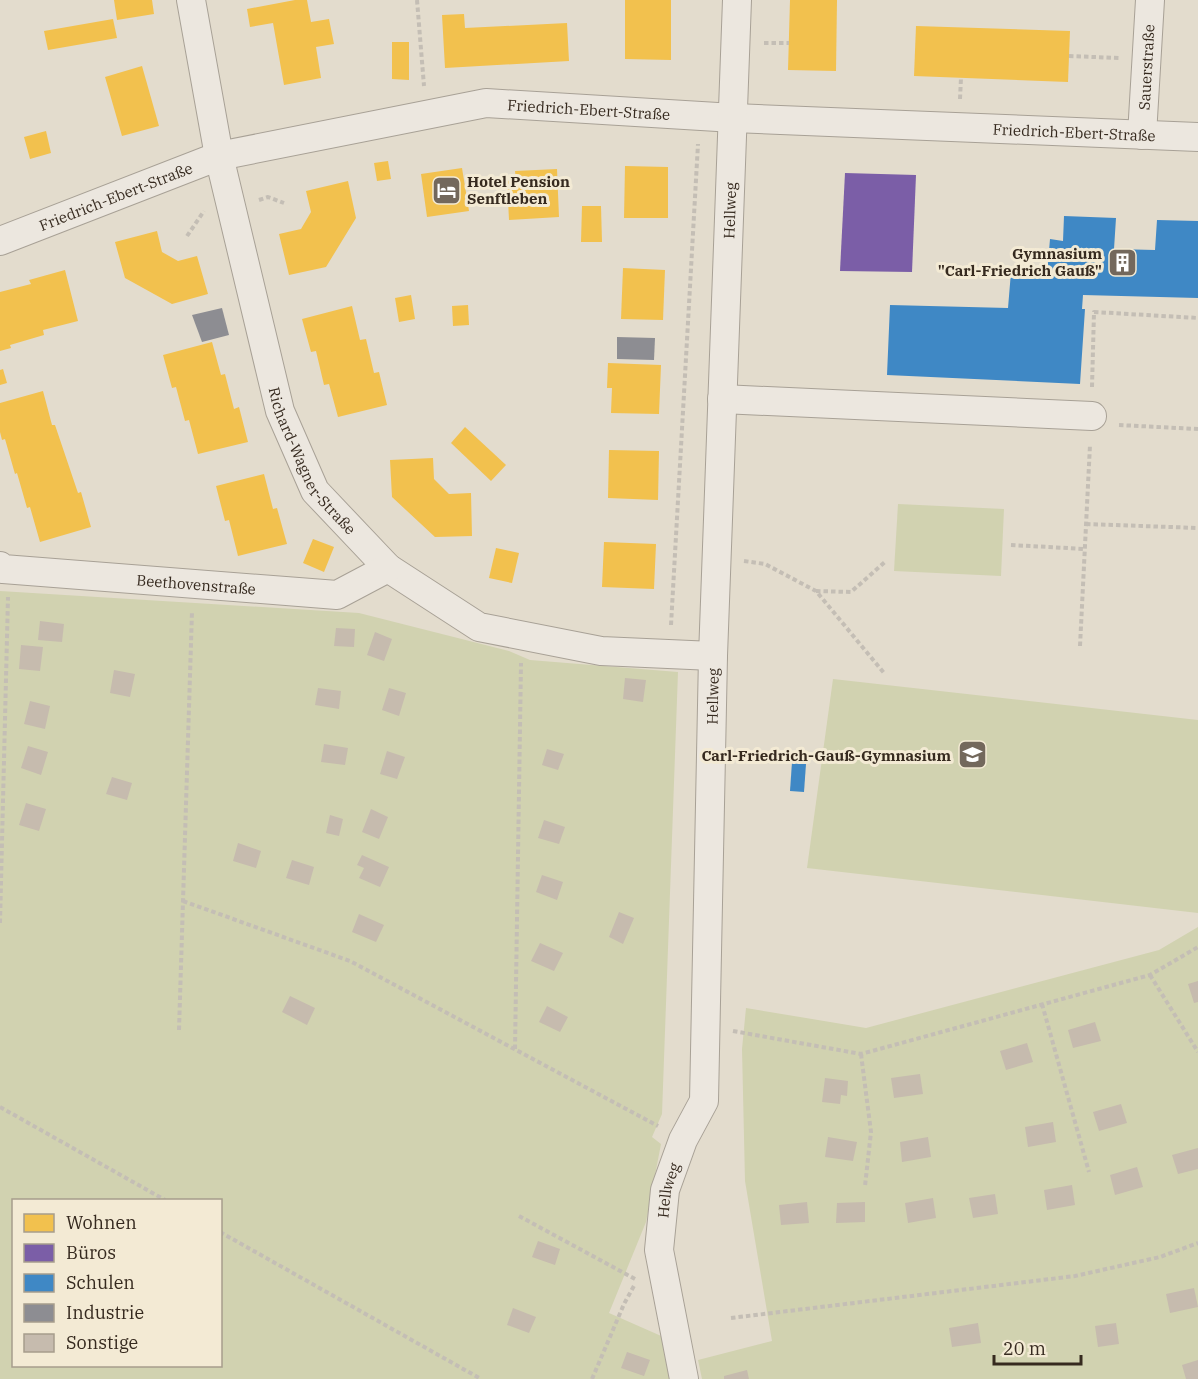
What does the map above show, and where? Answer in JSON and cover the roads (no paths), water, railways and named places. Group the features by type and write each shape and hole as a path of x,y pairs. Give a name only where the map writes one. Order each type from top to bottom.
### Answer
{"street":[{"name":"Richard-Wagner-Straße","path":"191,0 219,156 280,411 315,491 388,568 479,627 601,651 713,656"},
{"name":"Hellweg","path":"684,1379 659,1250 665,1190 682,1140 704,1101 713,656 737,0"},
{"name":"Sauerstraße","path":"1142,135 1150,0"},
{"name":"Friedrich-Ebert-Straße","path":"0,241 219,156 486,103 734,118 1198,137"},
{"path":"722,399 1091,420"},
{"name":"Beethovenstraße","path":"4,567 337,595 388,568"}],"place":[{"name":"Hotel Pension Senftleben","path":"446,190"},
{"name":"Gymnasium \"Carl-Friedrich Gauß\"","path":"1123,262"},
{"name":"Carl-Friedrich-Gauß-Gymnasium","path":"972,755"}]}
